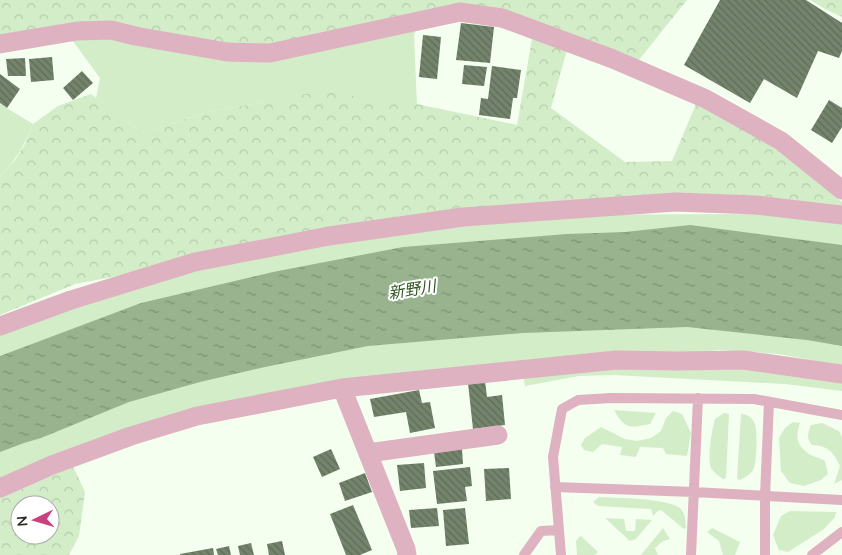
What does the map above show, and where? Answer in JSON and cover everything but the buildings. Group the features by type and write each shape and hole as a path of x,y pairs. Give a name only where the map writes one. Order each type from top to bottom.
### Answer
{"street":[{"path":"0,44 77,31 111,30 134,36 227,52 270,52 460,12 502,18 613,59 706,99 781,141 842,190"},
{"path":"0,326 71,300 195,262 329,236 462,217 674,202 756,206 842,215"},
{"path":"0,488 52,465 131,436 197,416 342,388 616,360 743,360 842,374"},
{"path":"342,388 407,555"},
{"path":"368,452 498,435"}],"lane":[{"path":"561,555 553,456 562,409 578,400 611,398 754,399 842,415"},
{"path":"691,555 698,398"},
{"path":"765,555 765,496 769,402"},
{"path":"556,487 842,500"},
{"path":"524,555 541,531 559,530"},
{"path":"812,555 842,532"}],"green space":[{"path":"0,0 687,0 638,61 568,46 551,108 625,162 672,161 696,104 770,140 842,202 842,211 688,203 522,213 271,247 75,284 0,315 0,177 15,160 25,144 33,124 58,106 91,94 143,133 206,112 342,87 363,104 417,104 517,125 533,33 460,12 270,53 93,30 0,43"},
{"path":"810,0 842,0 842,17 825,9"},
{"path":"417,22 414,36 417,104 265,102 206,112 143,133 96,98 100,78 67,33"},
{"path":"0,104 33,124 20,152 1,176 0,175"},
{"path":"759,214 842,220 842,366 779,354 719,350 529,367 197,416 0,480 0,329 189,264 497,215"},
{"path":"570,366 741,366 842,379 842,391 785,384 614,375 579,376 525,386 523,373"},
{"path":"614,410 656,413 650,424 633,427 621,421"},
{"path":"673,411 682,414 691,433 687,456 666,454 663,448 640,447 636,457 620,455 622,447 602,444 593,452 584,450 581,445 585,438 601,427 625,439 637,441 651,438 661,431 666,418"},
{"path":"724,413 729,414 726,478 723,479 711,468 710,450 715,419"},
{"path":"741,414 749,416 754,422 756,446 753,470 749,475 740,480 737,479"},
{"path":"793,422 800,423 797,437 800,446 809,454 825,461 828,474 821,480 804,486 790,483 781,471 779,438 785,428"},
{"path":"822,423 839,431 842,437 842,480 834,484 840,466 833,453 826,448 812,445 808,438 811,425"},
{"path":"73,466 85,492 79,536 69,555 0,555 0,497"},
{"path":"599,497 642,499 675,505 684,514 686,528 684,529 661,510 653,516 651,509 598,506 593,502"},
{"path":"790,511 836,512 835,517 824,529 788,552 779,550 773,535 781,516"},
{"path":"605,518 624,519 626,531 635,531 636,519 652,520 636,539 630,541"},
{"path":"663,528 670,539 663,541 655,548 658,555 641,555"},
{"path":"712,528 740,542 735,555 723,555 719,541 707,532"},
{"path":"580,536 598,552 595,555 577,555 576,541"}],"water":[{"name":"新野川","path":"690,225 842,245 842,346 807,340 687,327 523,333 368,346 200,382 129,402 41,438 0,452 0,356 141,303 273,272 403,247 567,234 625,232"}]}
